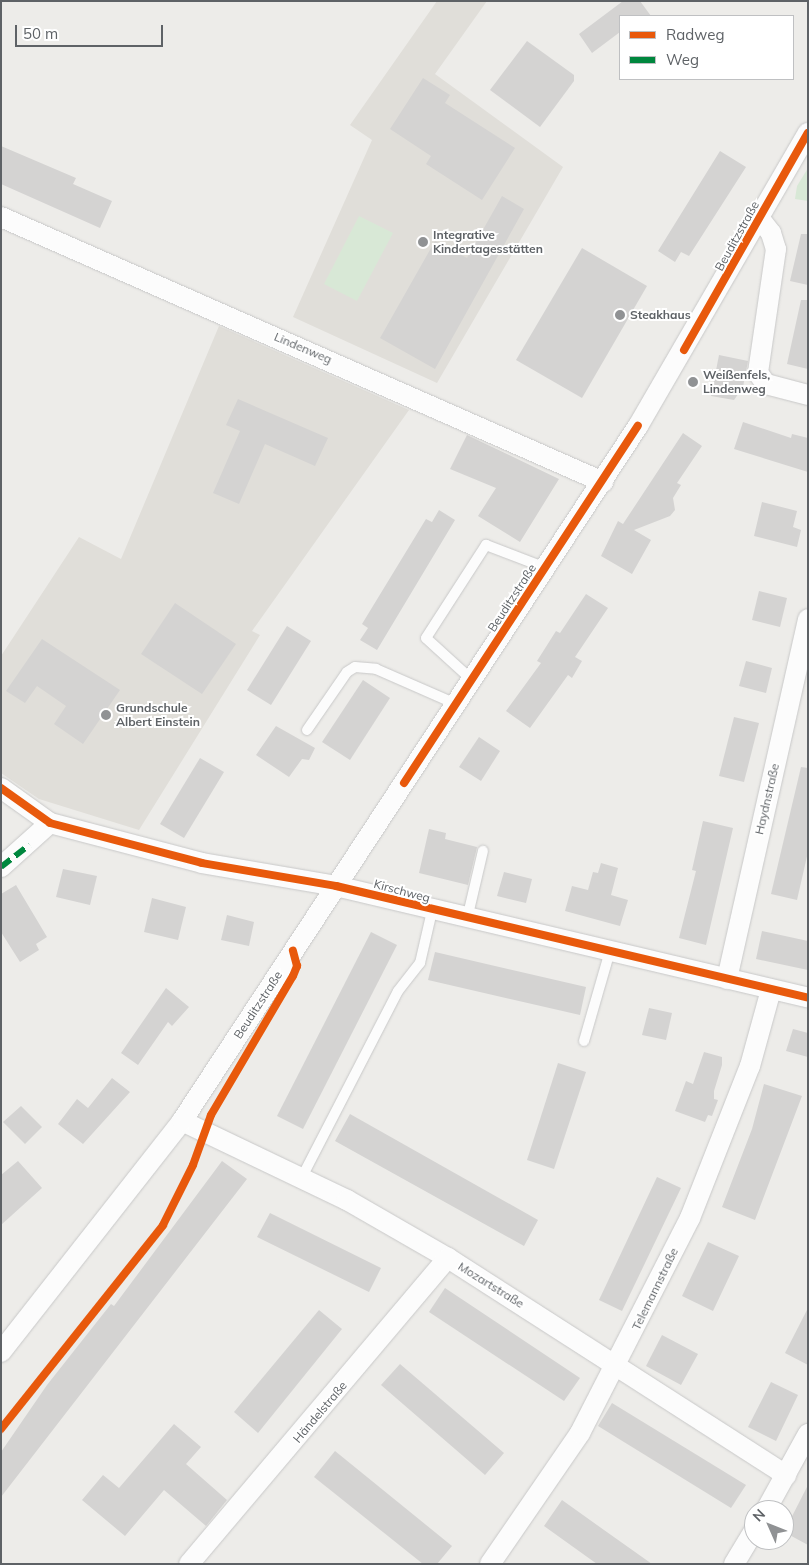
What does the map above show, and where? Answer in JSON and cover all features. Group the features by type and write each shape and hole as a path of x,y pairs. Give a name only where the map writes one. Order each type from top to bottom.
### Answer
{"street":[{"name":"Beuditzstraße","path":"1,1352 182,1121 603,482 760,219 808,132"},
{"name":"Lindenweg","path":"1,217 428,402 603,482"},
{"path":"760,219 771,233 776,249 758,373 766,384 808,395"},
{"name":"Haydnstraße","path":"727,979 800,687 808,619"},
{"name":"Kirschweg","path":"1,788 50,823 223,868 336,886 432,911 808,998"},
{"path":"1,867 50,823"},
{"name":"Telemannstraße","path":"490,1564 574,1442 618,1366 690,1218 750,1066 771,990"},
{"name":"Mozartstraße","path":"182,1121 302,1177 448,1258 786,1475"},
{"name":"Händelstraße","path":"189,1564 448,1258"},
{"path":"772,1500 808,1434"},
{"path":"734,1564 744,1548"}],"lane":[{"path":"472,680 426,638 486,545 546,568"},
{"path":"307,730 347,672 356,667 376,669 456,704"},
{"path":"467,919 484,851"},
{"path":"302,1177 398,991 420,963 432,911"},
{"path":"584,1041 610,951"}],"shaded area":[{"name":"Integrative Kindertagesstätten","path":"437,1 487,1 435,74 563,167 437,383 293,317 372,140 350,125"},
{"path":"219,326 409,410 252,631 260,635 139,830 39,799 1,773 1,656 79,537 121,559"}],"green space":[{"path":"808,168 808,201 795,199 797,186"},
{"path":"359,216 393,233 357,301 324,284"}],"building":[{"path":"623,1 640,1 650,15 619,15 619,33 592,53 579,34"},
{"path":"527,41 574,75 574,81 540,127 490,90"},
{"path":"423,78 450,95 445,103 515,148 482,200 426,164 431,156 390,129"},
{"path":"1,146 76,178 73,184 112,201 100,228 1,184"},
{"path":"720,151 746,167 689,256 681,252 675,262 658,251"},
{"path":"502,196 524,209 435,369 380,338 435,241 467,258"},
{"path":"801,234 808,234 808,285 790,281"},
{"path":"582,248 647,286 582,398 516,360"},
{"path":"801,300 808,300 808,369 787,364"},
{"path":"719,355 748,361 743,387 734,400 711,396"},
{"path":"238,399 328,438 315,466 265,444 239,504 213,493 240,431 226,425"},
{"path":"743,422 791,438 792,434 808,438 808,472 734,449"},
{"path":"683,433 702,446 677,483 681,485 673,498 675,510 670,516 634,530 651,540 632,574 601,556 618,521 623,524"},
{"path":"467,435 559,479 520,542 478,516 496,488 450,469"},
{"path":"762,502 797,511 793,527 801,530 797,547 754,536"},
{"path":"439,510 455,520 377,650 360,640 368,628 362,624 426,519 432,522"},
{"path":"759,591 787,598 780,627 752,620"},
{"path":"586,594 608,608 575,657 582,661 572,678 568,675 530,728 506,711 541,663 537,661 556,631 560,633"},
{"path":"175,603 236,644 202,694 141,654"},
{"path":"287,626 311,641 271,705 247,690"},
{"path":"42,639 120,690 83,744 54,724 66,706 37,686 25,703 6,691"},
{"path":"746,661 772,668 766,693 739,686"},
{"path":"363,680 390,698 350,760 322,742"},
{"path":"734,717 759,723 744,782 719,776"},
{"path":"276,726 315,748 309,760 302,759 289,777 256,755"},
{"path":"479,737 500,751 481,781 459,767"},
{"path":"200,758 224,772 184,838 160,824"},
{"path":"801,767 808,768 808,852 797,900 771,894"},
{"path":"703,821 733,828 706,945 679,938 696,871 692,870"},
{"path":"429,829 446,833 445,839 477,847 468,885 419,873"},
{"path":"601,863 618,868 611,895 628,900 620,926 565,911 572,886 588,890 593,872 598,873"},
{"path":"63,869 97,876 90,905 56,897"},
{"path":"504,872 532,879 526,903 497,896"},
{"path":"16,885 47,937 36,944 39,950 20,962 1,932 1,894"},
{"path":"152,898 186,907 178,940 144,932"},
{"path":"227,915 254,922 249,946 221,940"},
{"path":"762,931 808,941 808,970 756,959"},
{"path":"371,932 397,945 303,1129 277,1116"},
{"path":"435,952 586,987 580,1015 428,980"},
{"path":"166,988 189,1007 172,1026 168,1022 138,1065 121,1053"},
{"path":"649,1008 672,1013 666,1040 642,1035"},
{"path":"793,1029 808,1033 808,1057 786,1051"},
{"path":"704,1052 722,1057 722,1065 714,1091 714,1099 718,1100 712,1116 708,1115 705,1122 675,1111 686,1081 693,1084"},
{"path":"558,1063 586,1072 554,1169 527,1160"},
{"path":"112,1078 130,1092 83,1144 58,1124 77,1099 88,1108"},
{"path":"764,1084 802,1096 755,1220 722,1207 752,1129"},
{"path":"21,1106 42,1127 25,1144 3,1122"},
{"path":"350,1114 538,1220 524,1246 335,1141"},
{"path":"18,1161 42,1188 1,1225 1,1175"},
{"path":"222,1161 247,1179 1,1497 1,1452 47,1385 111,1304 114,1306"},
{"path":"657,1177 681,1188 622,1311 599,1300"},
{"path":"270,1213 381,1268 369,1292 257,1237"},
{"path":"708,1242 739,1256 713,1311 682,1296"},
{"path":"445,1288 580,1378 564,1401 429,1312"},
{"path":"808,1308 808,1365 785,1353"},
{"path":"319,1310 342,1329 258,1433 234,1412"},
{"path":"662,1335 698,1354 681,1385 646,1366"},
{"path":"400,1364 504,1453 485,1475 381,1385"},
{"path":"771,1382 798,1395 776,1441 748,1427"},
{"path":"612,1403 746,1485 731,1508 598,1426"},
{"path":"174,1424 201,1447 186,1464 227,1500 206,1526 164,1490 125,1536 82,1500 103,1475 119,1488"},
{"path":"335,1451 452,1546 437,1564 423,1564 314,1477"},
{"path":"808,1485 808,1545 794,1537 794,1512"},
{"path":"562,1500 652,1564 597,1564 544,1526"}],"marked path":[{"path":"1,867 29,845"}],"cycle path":[{"path":"684,350 808,133"},
{"path":"404,783 638,426"},
{"path":"1,788 50,823 202,863 336,886 808,998"},
{"path":"1,1429 163,1225 193,1165 211,1115 293,976 297,966 293,951"}],"place":[{"name":"Integrative Kindertagesstätten","path":"423,242"},
{"name":"Steakhaus","path":"620,315"},
{"name":"Weißenfels, Lindenweg","path":"693,382"},
{"name":"Grundschule Albert Einstein","path":"106,715"}]}
